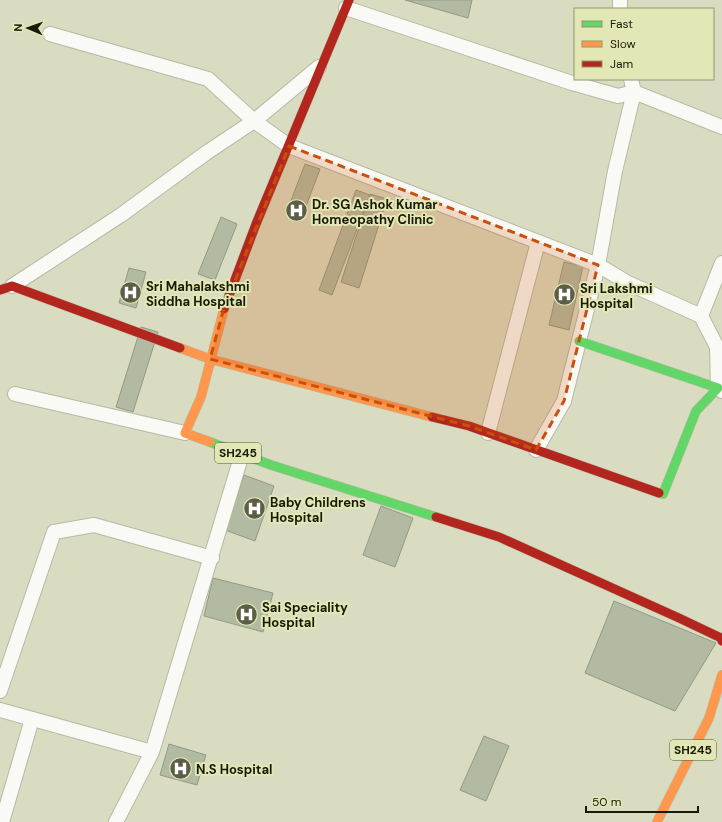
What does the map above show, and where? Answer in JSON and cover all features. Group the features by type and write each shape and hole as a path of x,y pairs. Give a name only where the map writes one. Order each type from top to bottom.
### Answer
{"main road":[{"path":"185,433 201,397 224,308 256,224 290,146 348,4"},
{"path":"6,288 210,359 468,426 663,494 696,411 720,390 579,341"},
{"name":"SH245","path":"185,433 271,465 499,537 679,618 721,638 722,641"},
{"name":"SH245","path":"656,822 709,718 722,675"}],"street":[{"path":"348,4 572,83 618,96 632,85"},
{"path":"50,34 208,79 254,121 290,146 598,265 628,283 701,316 718,347 720,390"},
{"path":"6,288 121,214 206,153 254,121 323,64"},
{"path":"632,85 722,127"},
{"path":"536,450 564,402 598,265 632,85"},
{"path":"488,433 538,242"},
{"path":"701,316 722,263"},
{"path":"15,394 185,433"},
{"path":"116,822 152,752 212,558 242,454"},
{"path":"0,691 54,532 94,525 212,558"},
{"path":"0,710 152,752"},
{"path":"2,822 32,719"}],"highlighted area":[{"path":"289,146 598,265 564,401 536,450 469,426 210,359 224,308"}],"building":[{"path":"405,0 472,0 468,18"},
{"path":"305,164 320,169 302,217 287,211"},
{"path":"356,190 370,195 332,295 319,290"},
{"path":"370,194 387,199 359,288 341,282"},
{"path":"221,217 237,224 215,280 198,274"},
{"path":"564,262 583,266 569,330 549,325"},
{"path":"129,268 146,272 136,308 119,303"},
{"path":"141,327 158,332 133,412 116,407"},
{"path":"244,475 274,486 255,541 225,530"},
{"path":"381,506 413,518 395,567 363,555"},
{"path":"213,578 273,593 263,632 204,616"},
{"path":"614,601 716,643 675,711 585,673"},
{"path":"484,736 509,746 486,801 460,790"},
{"path":"169,744 206,755 197,785 160,775"}],"traffic: fast":[{"path":"579,341 718,388 696,411 663,494 659,493"},
{"path":"210,442 271,465 436,517"}],"traffic: slow":[{"path":"210,442 185,433 201,397 224,309"},
{"path":"180,348 210,359 432,417"},
{"path":"657,822 709,718 722,675"}],"traffic: jam":[{"path":"224,309 256,224 349,0"},
{"path":"0,290 12,286 180,348"},
{"path":"432,417 469,426 659,493"},
{"path":"436,517 499,537 679,618 721,638 722,641"}],"place":[{"name":"Dr. SG Ashok Kumar Homeopathy Clinic","path":"297,211"},
{"name":"Sri Mahalakshmi Siddha Hospital","path":"130,293"},
{"name":"Sri Lakshmi Hospital","path":"565,295"},
{"name":"Baby Childrens Hospital","path":"254,509"},
{"name":"Sai Speciality Hospital","path":"246,614"},
{"name":"N.S Hospital","path":"181,769"}]}
